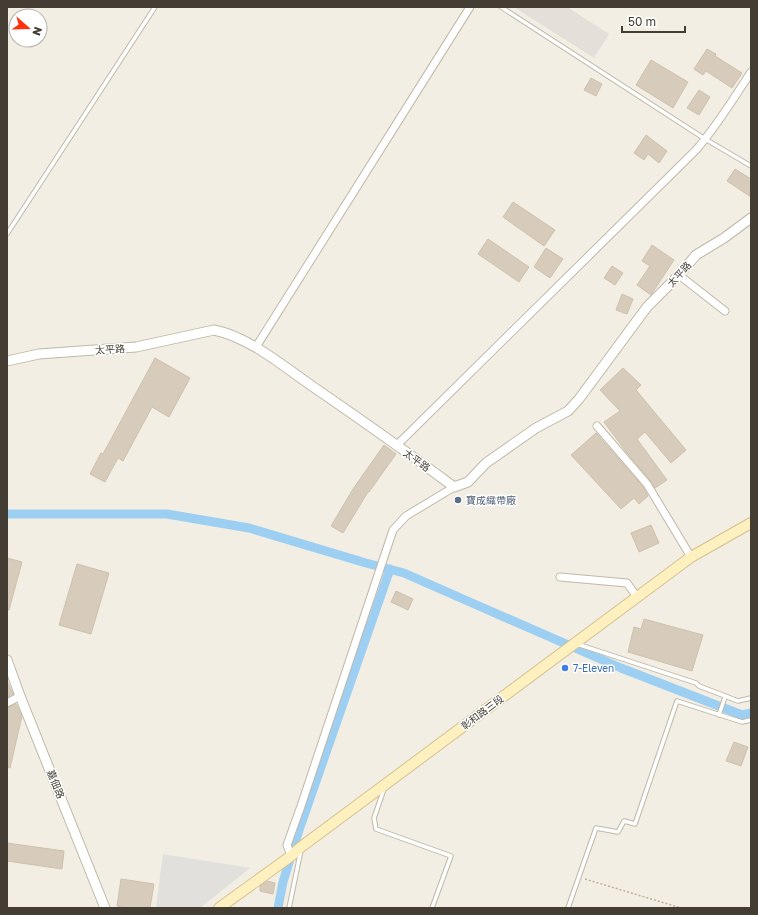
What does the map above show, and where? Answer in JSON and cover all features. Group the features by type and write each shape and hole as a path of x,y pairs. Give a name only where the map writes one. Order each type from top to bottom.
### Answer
{"main road":[{"name":"彰和路三段","path":"219,908 291,856 691,556 751,525"}],"street":[{"path":"256,347 470,7"},
{"path":"397,445 696,150 706,139 731,104 751,72"},
{"name":"太平路","path":"7,361 39,354 136,347 199,332 214,330 224,332 256,347 397,445 454,487 468,482 486,463 536,428 568,411 579,399 647,307 679,276 696,255 724,238 751,218"},
{"path":"679,276 725,311"},
{"path":"597,426 646,484 691,556"},
{"path":"291,856 287,845 393,530 406,516 454,487"},
{"path":"560,577 627,583 637,597"},
{"name":"嘉佃路","path":"7,660 105,908"},
{"path":"7,703 20,696"}],"lane":[{"path":"7,234 155,7"},
{"path":"501,7 706,139 751,166"},
{"path":"574,643 696,683 699,686 725,697 738,701 751,698"},
{"path":"719,715 725,697"},
{"path":"568,908 596,828 618,832 624,821 635,824 677,701 742,722 751,720"},
{"path":"386,784 374,818 376,829 451,856 432,908"},
{"path":"289,908 301,847"}],"path":[{"path":"579,877 681,908"}],"shaded area":[{"path":"514,7 567,7 609,34 594,58"},
{"path":"163,854 250,868 200,908 156,908"}],"building":[{"path":"707,49 716,54 715,56 742,73 732,88 706,71 703,75 694,69"},
{"path":"651,60 688,82 673,108 636,85"},
{"path":"591,78 602,84 596,96 584,90"},
{"path":"699,90 710,97 699,115 687,108"},
{"path":"646,135 667,151 659,163 648,154 644,160 634,153"},
{"path":"735,169 751,179 751,197 727,181"},
{"path":"513,202 555,230 544,246 503,217"},
{"path":"488,239 529,267 519,282 478,254"},
{"path":"652,245 674,260 651,295 637,285 650,266 642,261"},
{"path":"546,248 563,259 550,278 534,267"},
{"path":"612,266 623,273 615,285 604,278"},
{"path":"622,294 633,299 627,314 616,310"},
{"path":"155,358 190,378 169,417 152,407 123,461 118,458 105,482 90,474 101,453 103,454"},
{"path":"623,368 641,385 636,390 686,450 671,463 645,432 637,439 667,480 655,488 604,422 620,411 600,390"},
{"path":"596,433 643,487 648,496 639,504 634,498 621,509 571,455"},
{"path":"384,445 396,454 368,492 343,533 331,526 353,489"},
{"path":"651,525 659,543 639,552 631,533"},
{"path":"7,558 22,562 9,610 7,610"},
{"path":"77,564 109,573 91,634 59,625"},
{"path":"396,591 413,599 408,610 391,602"},
{"path":"644,619 703,635 692,671 628,652 634,627 641,629"},
{"path":"7,681 13,694 7,697"},
{"path":"16,704 22,716 10,768 7,767 7,708"},
{"path":"734,742 748,747 741,766 726,761"},
{"path":"7,843 64,851 62,869 7,861"},
{"path":"121,879 154,884 150,908 129,908 117,906"},
{"path":"267,881 275,883 273,894 260,891 260,886"}],"waterway":[{"path":"7,514 167,514 249,528 404,573 621,668 742,715 751,713"},
{"path":"278,908 283,882 299,830 390,569"}],"place":[{"name":"寶成織帶廠","path":"458,500"},
{"name":"7-Eleven","path":"565,668"}]}
